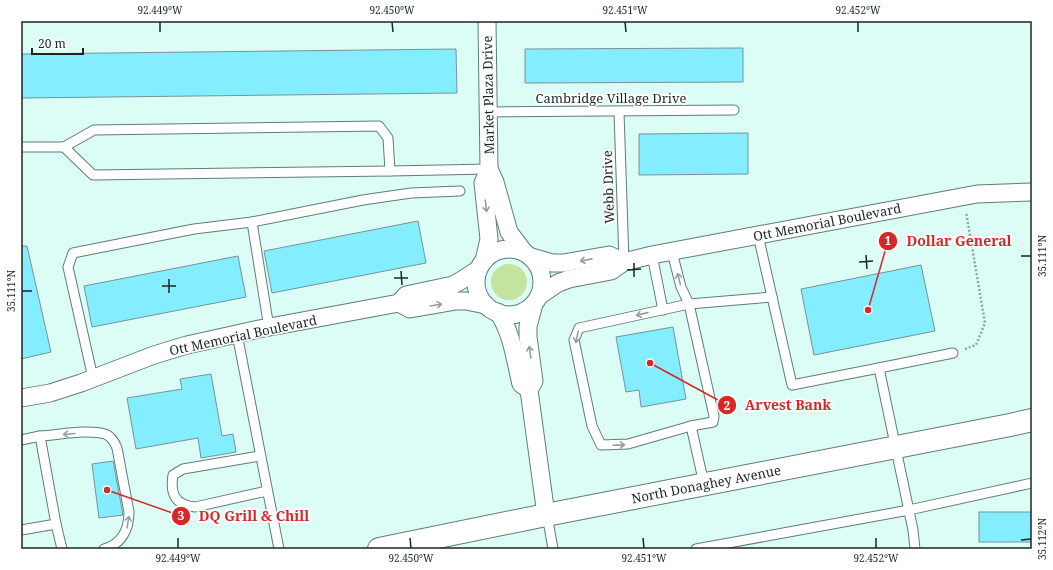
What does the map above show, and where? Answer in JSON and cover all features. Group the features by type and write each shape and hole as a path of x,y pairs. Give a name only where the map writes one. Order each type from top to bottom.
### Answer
{"street":[{"name":"Market Plaza Drive","path":"481,265 489,238 483,184 489,168 487,21"},
{"name":"Market Plaza Drive","path":"489,168 495,182 509,232 528,255"},
{"name":"Ott Memorial Boulevard","path":"536,300 558,283 569,279 611,271 624,262 963,196 1032,192"},
{"path":"529,390 520,384 508,331 504,322 480,298 476,279 481,265 493,253 502,250 515,249 552,263 563,263 609,255 624,262"},
{"path":"528,255 538,265 542,283 528,326 528,337 534,381 529,390 546,515"},
{"name":"Ott Memorial Boulevard","path":"21,398 50,393 187,344 399,303 406,295 453,284 462,280 481,265"},
{"path":"492,309 507,315 517,314 526,310 536,300"},
{"name":"Ott Memorial Boulevard","path":"399,303 410,309 456,301 466,301 492,309"},
{"name":"North Donaghey Avenue","path":"379,549 704,484 1010,426 1032,420"}],"lane":[{"name":"Cambridge Village Drive","path":"488,112 734,110"},
{"name":"Webb Drive","path":"619,112 624,262"},
{"path":"21,147 64,147 94,130 379,126 388,138 390,171"},
{"path":"64,147 93,175 390,171 489,168"},
{"path":"93,378 68,267 73,253 194,229 252,222 376,198 411,193 460,191"},
{"path":"252,222 269,328"},
{"path":"758,235 792,385 953,353"},
{"path":"672,252 681,287 689,304 714,416 713,422 692,426 628,444 601,445 592,426 574,340 579,328 689,304 772,298"},
{"path":"652,256 663,310"},
{"path":"237,334 279,549"},
{"path":"879,368 913,530 915,549"},
{"path":"692,426 704,484"},
{"path":"21,440 40,436 88,432 106,435 114,441 117,448 129,512 129,521 126,532 119,541 104,549"},
{"path":"40,436 62,549"},
{"path":"260,456 183,469 173,474 172,484 175,498 184,506 195,507 268,491"},
{"path":"696,549 909,510 1032,483"},
{"path":"546,515 553,549"},
{"path":"21,530 56,524"}],"path":[{"path":"953,353 976,345 985,323 963,196"}],"green space":[{"path":"513,264 522,269 526,275 526,289 522,295 513,300 505,300 496,295 492,289 491,278 496,269 502,265"}],"building":[{"path":"743,48 743,82 525,83 525,49"},
{"path":"456,49 457,93 21,98 21,54"},
{"path":"748,133 748,174 639,175 639,134"},
{"path":"418,221 426,263 272,293 264,251"},
{"path":"21,246 27,246 51,352 21,359"},
{"path":"238,256 246,297 92,327 84,286"},
{"path":"921,265 935,331 814,355 801,289"},
{"path":"673,327 686,399 641,407 639,390 626,392 616,337"},
{"path":"211,374 222,436 233,434 236,452 201,458 198,438 136,449 127,398 182,389 180,379"},
{"path":"113,461 123,515 99,518 92,464"},
{"path":"979,512 1032,512 1032,542 979,542"}],"place":[{"name":"Dollar General","path":"868,310"},
{"name":"Arvest Bank","path":"650,363"},
{"name":"DQ Grill & Chill","path":"107,490"}]}
